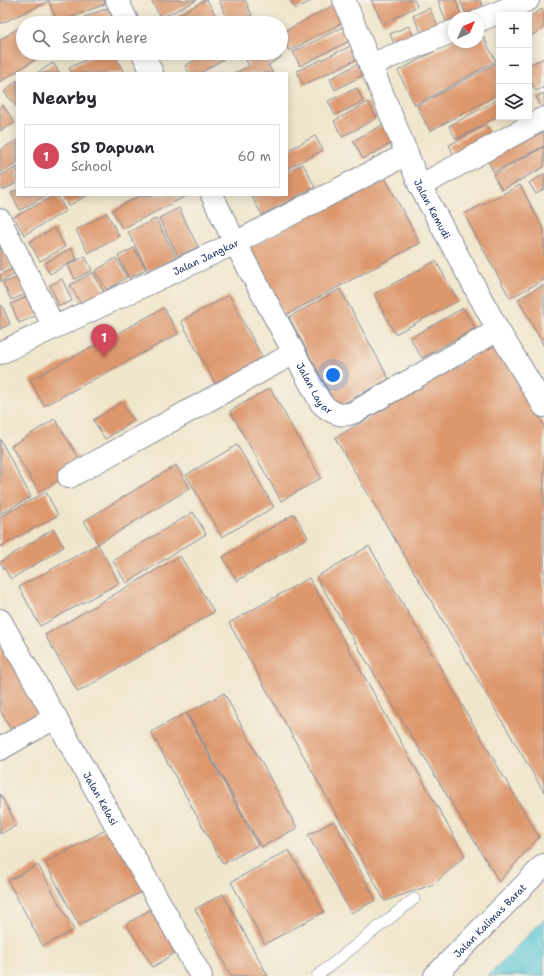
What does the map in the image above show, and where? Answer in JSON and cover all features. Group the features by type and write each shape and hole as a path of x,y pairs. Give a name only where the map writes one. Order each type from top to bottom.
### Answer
{"street":[{"path":"117,0 125,16"},
{"name":"Jalan Kemudi","path":"344,0 420,186 498,330 544,406"},
{"path":"484,18 528,0"},
{"path":"370,65 448,32"},
{"path":"146,60 152,72"},
{"path":"420,186 544,118"},
{"name":"Jalan Jangkar","path":"0,353 235,243 407,154"},
{"name":"Jalan Layar","path":"212,196 235,243 294,353 321,403 329,412 348,415 498,330"},
{"path":"0,220 54,327"},
{"path":"69,477 294,353"},
{"name":"Jalan Kelasi","path":"0,620 201,976"},
{"path":"0,749 56,717"},
{"name":"Jalan Kalimas Barat","path":"435,976 544,865"}],"lane":[{"path":"317,976 414,899"}],"water":[{"path":"544,919 544,976 488,976"}],"building":[{"path":"0,0 104,0 105,4 75,16 54,16 49,1 0,24"},
{"path":"151,0 197,0 165,16 160,16"},
{"path":"207,0 216,16 176,16"},
{"path":"219,0 245,0 252,15 250,16 226,16"},
{"path":"290,0 313,0 295,9"},
{"path":"371,0 414,0 417,6 383,24"},
{"path":"438,0 456,0 460,12 448,12 447,24"},
{"path":"460,0 480,0 483,7 471,12 465,12"},
{"path":"340,2 349,19 289,51 288,29"},
{"path":"108,8 111,16 87,16"},
{"path":"429,8 440,30 424,38 413,16"},
{"path":"542,9 544,13 544,28 532,35 532,15"},
{"path":"409,26 415,39 395,47 390,34"},
{"path":"343,27 349,41 300,66 293,52"},
{"path":"16,30 16,60 34,60 0,82 0,40"},
{"path":"484,38 496,61 415,105 398,71 448,44 448,48 484,48"},
{"path":"353,45 360,58 303,85 297,71"},
{"path":"544,58 544,87 536,91 532,84 532,64"},
{"path":"86,60 118,60 124,72 71,72 69,68"},
{"path":"195,60 222,60 202,72 188,72 185,66"},
{"path":"246,60 276,60 268,65 272,72 237,72 249,66"},
{"path":"363,61 369,72 335,90 330,79"},
{"path":"53,63 59,72 39,72"},
{"path":"496,64 496,96 430,131 417,106"},
{"path":"16,81 16,106 4,92"},
{"path":"357,88 363,102 335,115 328,101"},
{"path":"544,93 544,112 536,97"},
{"path":"496,101 496,118 456,139 449,126"},
{"path":"368,102 377,118 342,137 334,121"},
{"path":"3,105 15,123 0,131 0,107"},
{"path":"386,123 396,141 363,159 353,141"},
{"path":"486,125 492,137 455,157 449,145"},
{"path":"544,129 544,146 494,172 484,155"},
{"path":"315,136 323,150 288,168 288,150"},
{"path":"16,141 16,164 0,173 0,150"},
{"path":"544,147 544,167 502,190 493,175"},
{"path":"303,164 315,187 262,215 252,196 288,196 288,172"},
{"path":"16,168 16,184 3,190 0,184 0,176"},
{"path":"544,174 544,189 536,194 529,183"},
{"path":"384,176 420,243 284,316 248,249"},
{"path":"520,185 544,230 544,280 510,298 464,214"},
{"path":"16,190 16,196 45,196 20,210 11,193"},
{"path":"53,196 58,196 66,211 24,235 14,217"},
{"path":"63,196 86,196 68,206"},
{"path":"140,196 186,196 122,229 112,210"},
{"path":"179,208 198,247 178,256 159,218"},
{"path":"107,213 119,236 88,253 76,230"},
{"path":"156,219 176,257 148,271 128,232"},
{"path":"55,228 65,247 40,261 29,242"},
{"path":"0,240 11,266 0,270"},
{"path":"71,248 77,259 50,274 44,264"},
{"path":"134,248 146,269 129,278 118,256"},
{"path":"85,256 92,270 75,279 68,265"},
{"path":"116,258 127,277 107,290 95,271"},
{"path":"436,261 458,301 395,334 374,294"},
{"path":"13,268 16,273 1,282 0,275"},
{"path":"93,272 104,292 82,305 70,285"},
{"path":"21,276 28,293 11,300 3,283"},
{"path":"62,279 72,301 59,306 50,285"},
{"path":"544,285 544,346 518,299"},
{"path":"340,289 389,379 337,407 289,317"},
{"path":"35,293 44,312 19,323 11,304"},
{"path":"229,295 267,366 219,391 181,321"},
{"path":"2,305 10,324 0,329 0,306"},
{"path":"164,308 178,334 44,406 30,380"},
{"path":"463,308 475,328 422,358 410,338"},
{"path":"496,343 544,425 544,792 335,438"},
{"path":"270,388 321,478 281,501 230,411"},
{"path":"122,402 134,421 105,439 93,420"},
{"path":"55,419 83,465 39,492 11,446"},
{"path":"0,439 31,497 0,514"},
{"path":"237,445 274,507 222,537 186,475"},
{"path":"176,465 190,488 98,544 84,521"},
{"path":"46,492 58,515 0,547 0,517"},
{"path":"193,512 206,534 126,583 113,561"},
{"path":"294,514 308,537 237,581 223,557"},
{"path":"53,529 64,547 11,579 0,562"},
{"path":"98,544 119,583 40,626 19,587"},
{"path":"369,546 539,837 499,882 316,577"},
{"path":"180,556 214,612 78,692 45,635"},
{"path":"309,578 465,856 434,884 385,901 229,623"},
{"path":"0,627 48,710 11,730 0,710"},
{"path":"224,693 297,828 261,847 187,713"},
{"path":"186,713 258,845 223,864 151,732"},
{"path":"0,794 17,825 0,834"},
{"path":"334,821 376,900 351,913 308,835"},
{"path":"111,827 145,890 79,925 45,863"},
{"path":"289,850 324,912 265,944 231,882"},
{"path":"38,865 74,930 43,946 8,881"},
{"path":"223,894 268,976 231,976 195,909"},
{"path":"153,908 179,950 153,967 126,924"}],"place":[{"name":"SD Dapuan","path":"104,357"}]}
